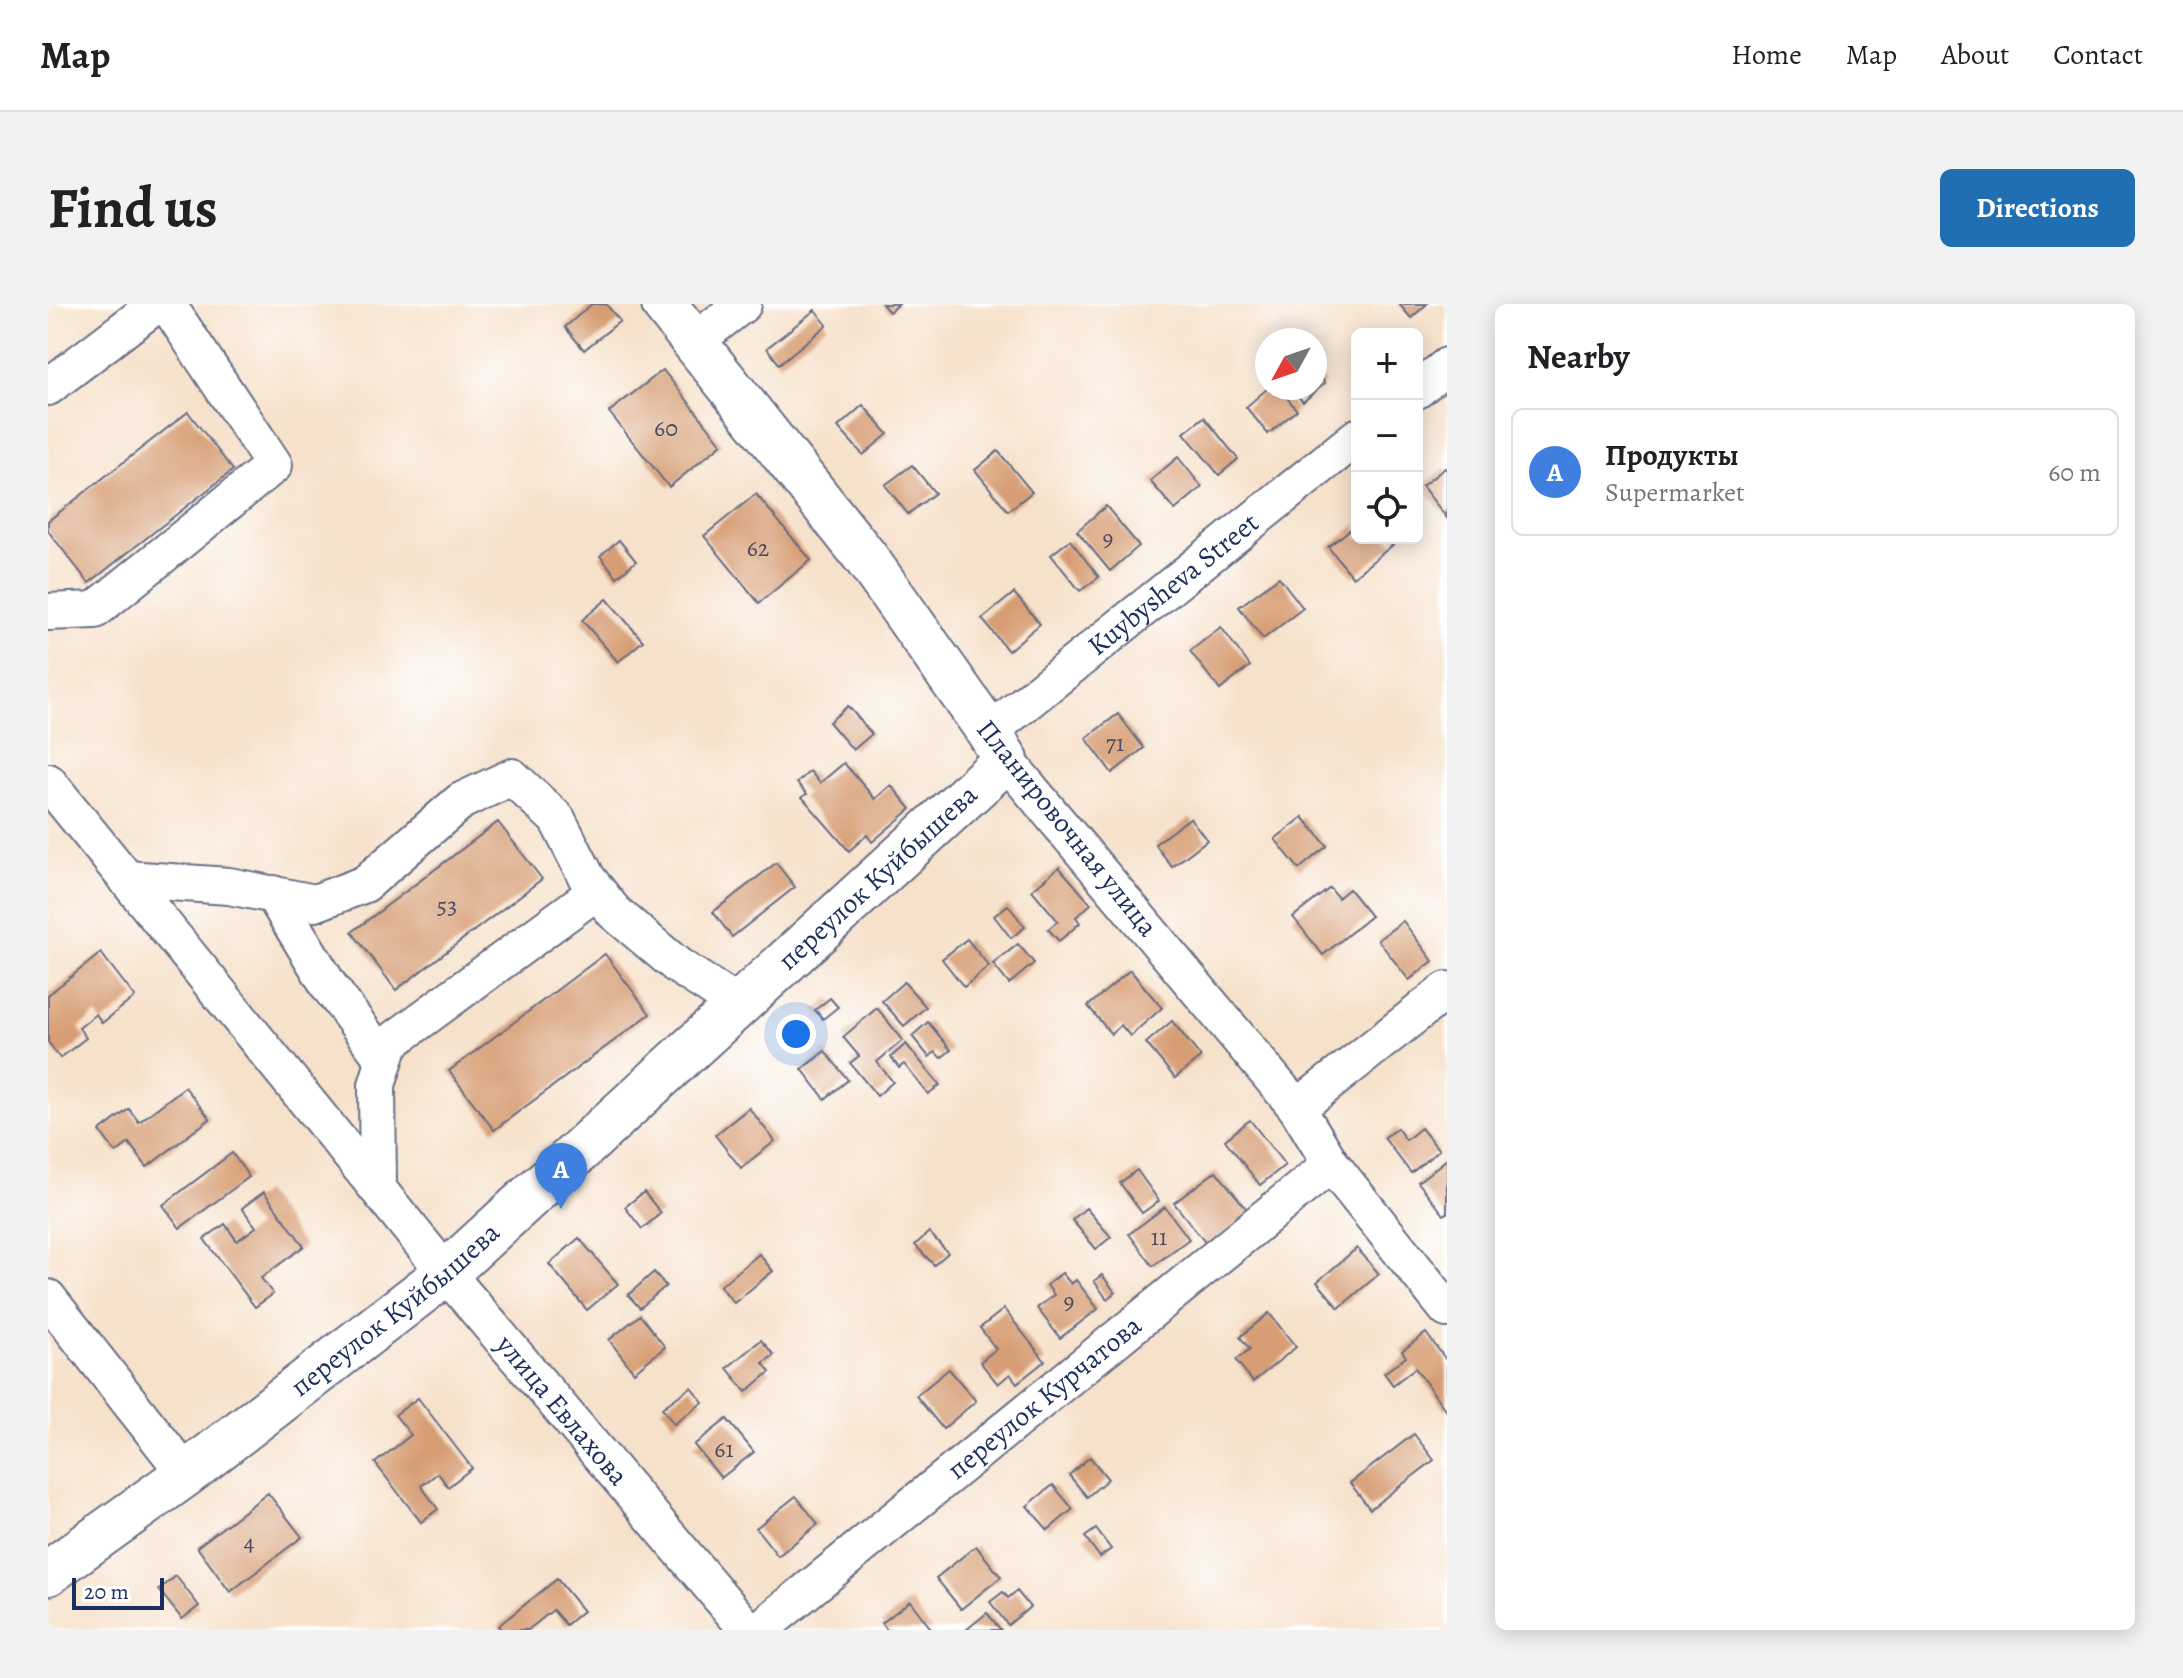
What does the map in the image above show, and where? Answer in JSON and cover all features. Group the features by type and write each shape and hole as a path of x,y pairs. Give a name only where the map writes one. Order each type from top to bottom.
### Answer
{"main road":[{"name":"Планировочная улица","path":"664,304 866,558 997,746"},
{"name":"переулок Куйбышева","path":"48,1573 186,1474 446,1273 739,1005 997,746"}],"street":[{"path":"48,387 157,304"},
{"path":"48,612 95,610 274,465 167,304"},
{"path":"695,341 743,304"},
{"path":"1423,385 1447,366"},
{"name":"Kuybysheva Street","path":"997,746 1351,442"},
{"name":"Планировочная улица","path":"997,746 1297,1108 1331,1164 1447,1309"},
{"path":"126,879 229,886 315,903 365,884 461,801 512,777 557,819 587,878 614,912 678,966 739,1005"},
{"name":"улица Евлахова","path":"48,782 446,1273 748,1630"},
{"path":"378,1189 377,1085 390,1043 597,891"},
{"path":"273,894 329,986 384,1060"},
{"path":"1297,1108 1447,990"},
{"name":"переулок Курчатова","path":"759,1630 1331,1164"},
{"path":"48,1298 186,1474"}],"building":[{"path":"592,304 606,304 620,321 584,350 565,327"},
{"path":"882,304 899,304 889,312"},
{"path":"1399,304 1427,304 1411,318"},
{"path":"815,310 827,325 779,364 767,348"},
{"path":"663,370 722,444 669,487 609,412"},
{"path":"1255,399 1289,400 1297,410 1268,434 1246,407"},
{"path":"863,405 888,434 863,455 838,427"},
{"path":"188,412 233,470 89,583 48,531 48,521"},
{"path":"1204,417 1238,459 1219,475 1184,433"},
{"path":"998,451 1032,492 1008,511 975,470"},
{"path":"1178,457 1202,487 1175,510 1150,481"},
{"path":"912,465 935,493 908,514 885,485"},
{"path":"1445,468 1447,470 1447,518 1423,487"},
{"path":"756,494 811,560 759,603 704,536"},
{"path":"1106,506 1139,546 1110,571 1077,531"},
{"path":"1351,529 1351,544 1394,544 1353,577 1328,547"},
{"path":"619,540 636,561 617,577 600,556"},
{"path":"1070,540 1099,577 1080,591 1051,555"},
{"path":"1279,577 1303,608 1263,639 1239,607"},
{"path":"1014,593 1040,624 1008,651 982,619"},
{"path":"607,599 643,641 618,662 582,620"},
{"path":"1221,627 1250,666 1220,690 1190,651"},
{"path":"848,706 872,734 853,750 829,722"},
{"path":"1118,714 1144,748 1112,773 1086,738"},
{"path":"844,763 875,799 891,785 911,809 872,842 867,835 849,851 802,797 807,794 797,783 810,771 820,783"},
{"path":"1303,817 1327,846 1299,869 1275,839"},
{"path":"1190,818 1207,840 1172,867 1155,844"},
{"path":"498,822 542,879 396,990 352,932"},
{"path":"776,863 795,887 732,937 713,912"},
{"path":"1059,867 1091,904 1076,917 1080,923 1059,941 1048,929 1058,921 1032,890"},
{"path":"1330,888 1338,898 1349,889 1371,916 1323,955 1293,917"},
{"path":"1008,905 1025,927 1011,938 994,916"},
{"path":"1403,921 1433,961 1409,980 1378,940"},
{"path":"967,939 989,966 964,987 942,959"},
{"path":"1018,944 1034,963 1009,984 993,964"},
{"path":"101,953 135,997 102,1023 96,1014 79,1028 86,1038 60,1058 48,1042 48,995"},
{"path":"605,954 650,1014 494,1130 449,1071"},
{"path":"1130,970 1162,1008 1130,1036 1121,1025 1111,1034 1088,1006"},
{"path":"904,982 926,1007 904,1026 882,1001"},
{"path":"830,998 838,1007 823,1019 815,1010"},
{"path":"877,1008 903,1040 877,1062 893,1082 877,1096 850,1063 859,1056 843,1037"},
{"path":"1172,1021 1201,1057 1175,1078 1146,1043"},
{"path":"928,1022 951,1050 941,1058 935,1052 929,1057 912,1036"},
{"path":"906,1044 940,1085 928,1094 904,1064 899,1068 891,1057"},
{"path":"825,1051 848,1080 825,1099 802,1069"},
{"path":"185,1087 210,1119 147,1167 129,1143 116,1153 100,1131 129,1109 139,1122"},
{"path":"749,1108 775,1141 741,1168 715,1135"},
{"path":"1250,1120 1285,1165 1260,1185 1225,1140"},
{"path":"1397,1128 1406,1140 1421,1128 1439,1150 1411,1173 1384,1138"},
{"path":"232,1153 249,1177 180,1228 163,1205"},
{"path":"1447,1159 1447,1213 1444,1215 1418,1182"},
{"path":"1137,1170 1159,1201 1142,1213 1120,1183"},
{"path":"1216,1171 1250,1213 1208,1246 1174,1203"},
{"path":"264,1192 304,1246 261,1278 273,1294 255,1307 204,1239 225,1224 237,1241 256,1227 242,1208"},
{"path":"644,1192 661,1213 642,1229 625,1207"},
{"path":"1165,1207 1189,1239 1153,1266 1129,1234"},
{"path":"1086,1208 1111,1237 1096,1249 1072,1220"},
{"path":"929,1232 948,1253 934,1265 915,1245"},
{"path":"579,1238 618,1284 587,1310 549,1264"},
{"path":"1357,1248 1379,1274 1339,1308 1317,1282"},
{"path":"759,1254 773,1271 734,1303 720,1286"},
{"path":"654,1272 666,1286 640,1308 628,1295"},
{"path":"1062,1273 1071,1284 1076,1280 1098,1309 1060,1338 1037,1308 1054,1295 1047,1285"},
{"path":"1102,1275 1115,1292 1107,1299 1094,1281"},
{"path":"1004,1309 1045,1361 1017,1383 1010,1374 998,1384 980,1362 996,1349 980,1328"},
{"path":"1269,1313 1296,1347 1253,1382 1236,1360 1250,1349 1240,1337"},
{"path":"640,1315 665,1347 634,1372 609,1340"},
{"path":"1426,1333 1447,1361 1447,1412 1415,1368 1393,1385 1384,1373 1406,1357 1402,1351"},
{"path":"761,1340 774,1355 763,1363 770,1372 746,1392 727,1368"},
{"path":"949,1369 976,1401 943,1429 916,1396"},
{"path":"691,1387 703,1402 674,1424 662,1408"},
{"path":"418,1398 472,1468 448,1487 438,1473 421,1486 438,1509 421,1522 375,1463 411,1435 395,1415"},
{"path":"727,1419 754,1452 721,1478 694,1445"},
{"path":"1414,1434 1434,1460 1370,1509 1350,1483"},
{"path":"1090,1457 1108,1479 1087,1497 1069,1475"},
{"path":"1053,1485 1073,1509 1048,1530 1027,1506"},
{"path":"268,1493 302,1537 230,1592 197,1547"},
{"path":"796,1496 818,1524 778,1556 756,1528"},
{"path":"1096,1529 1111,1549 1100,1557 1085,1537"},
{"path":"976,1546 1001,1577 961,1609 936,1578"},
{"path":"176,1576 199,1606 182,1619 159,1590"},
{"path":"557,1579 583,1611 566,1625 553,1610 528,1630 502,1630 498,1626"},
{"path":"1017,1591 1030,1607 1008,1625 990,1602 1003,1592 1008,1598"},
{"path":"910,1601 932,1630 887,1630 882,1623"},
{"path":"987,1613 1001,1630 966,1630"}],"place":[{"name":"Продукты","path":"561,1209"}]}
